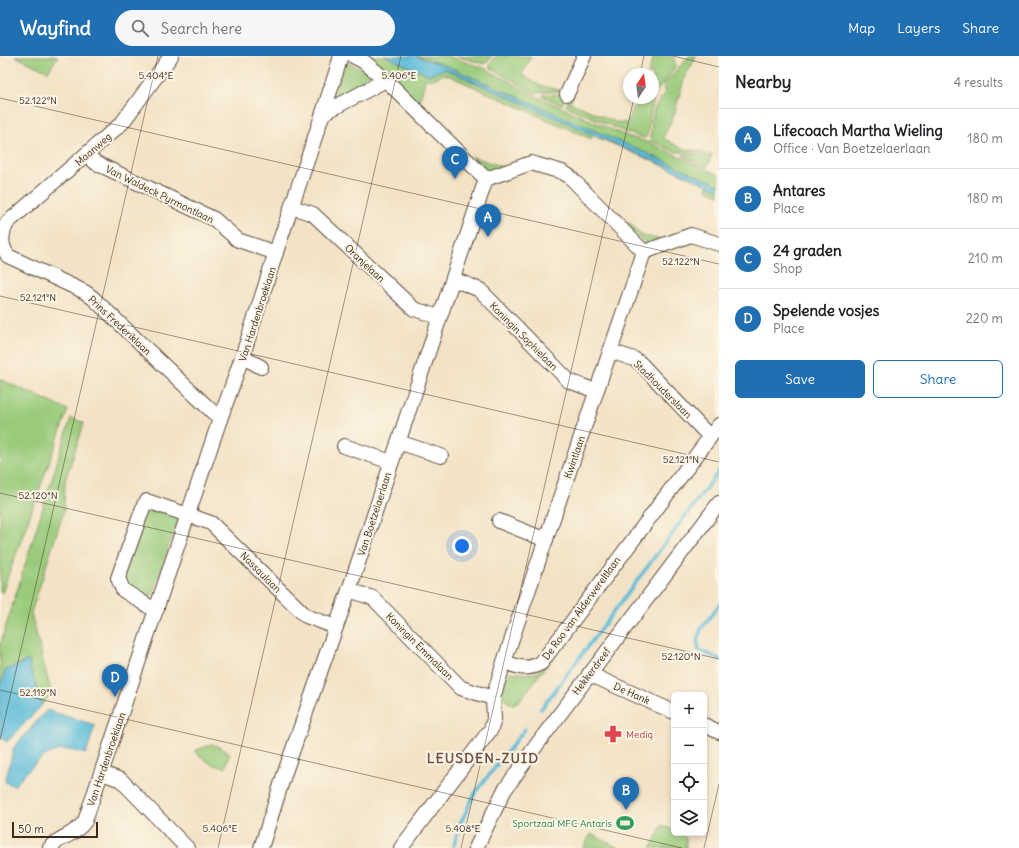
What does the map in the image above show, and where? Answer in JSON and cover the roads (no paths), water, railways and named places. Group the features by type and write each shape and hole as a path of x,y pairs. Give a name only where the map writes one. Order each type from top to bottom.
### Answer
{"street":[{"name":"Maanweg","path":"3,230 7,222 87,155 122,123 171,56"},
{"name":"Van Hardenbroeklaan","path":"50,848 52,844 79,830 85,821 220,419 243,357 276,253 324,113 341,56"},
{"path":"353,56 363,60 386,80 486,179 531,163 562,172 569,176 644,252 691,235 719,244"},
{"path":"567,94 584,56"},
{"path":"324,113 386,80"},
{"name":"Van Waldeck Pyrmontlaan","path":"87,155 96,164 214,219 238,240 276,253"},
{"name":"Van Boetzelaerlaan","path":"261,848 285,772 349,590 486,179"},
{"name":"Oranjelaan","path":"292,207 313,214 414,309 439,317"},
{"name":"Prins Frederiklaan","path":"3,230 2,245 8,256 85,292 93,298 220,419"},
{"name":"Kwintlaan","path":"504,662 644,252"},
{"name":"Koningin Sophielaan","path":"452,279 480,290 569,381 596,391"},
{"name":"Stadhouderslaan","path":"610,351 634,359 640,363 710,437"},
{"path":"243,357 261,367"},
{"name":"De Roo van Alderwereltlaan","path":"504,662 524,668 533,668 541,663 719,426"},
{"path":"398,442 441,456"},
{"path":"344,446 391,462"},
{"path":"156,609 148,606 123,590 118,578 144,505 147,501 188,515"},
{"name":"Hekkerdreef","path":"476,848 504,792 589,674 719,503"},
{"name":"Nassaulaan","path":"188,515 211,523 306,616 336,627"},
{"path":"499,522 546,540"},
{"name":"Koningin Emmalaan","path":"349,590 373,598 461,688 492,698"},
{"path":"401,848 490,729 494,713 492,698 504,662"},
{"name":"De Hank","path":"589,674 671,711"},
{"path":"707,726 719,732"},
{"path":"102,773 121,780 187,848"}],"water":[{"path":"385,56 415,56 444,65 719,185 719,190 445,69 429,75"},
{"path":"28,660 42,705 7,742 0,736 0,687 5,671"},
{"path":"47,710 95,725 86,754 72,750 59,750 37,762 14,786 5,782 14,747"}],"waterway":[{"path":"541,709 719,471"},
{"path":"719,605 701,629 697,640 699,650 719,659"},
{"path":"453,848 460,824 475,793 525,729"}],"place":[{"name":"24 graden","path":"455,179"},
{"name":"Lifecoach Martha Wieling","path":"488,237"},
{"name":"Spelende vosjes","path":"115,697"},
{"name":"Mediq","path":"613,734"},
{"name":"Antares","path":"626,810"},
{"name":"Sportzaal MFC Antaris","path":"625,823"}],"district":[{"name":"LEUSDEN-ZUID","path":"483,758"}]}
